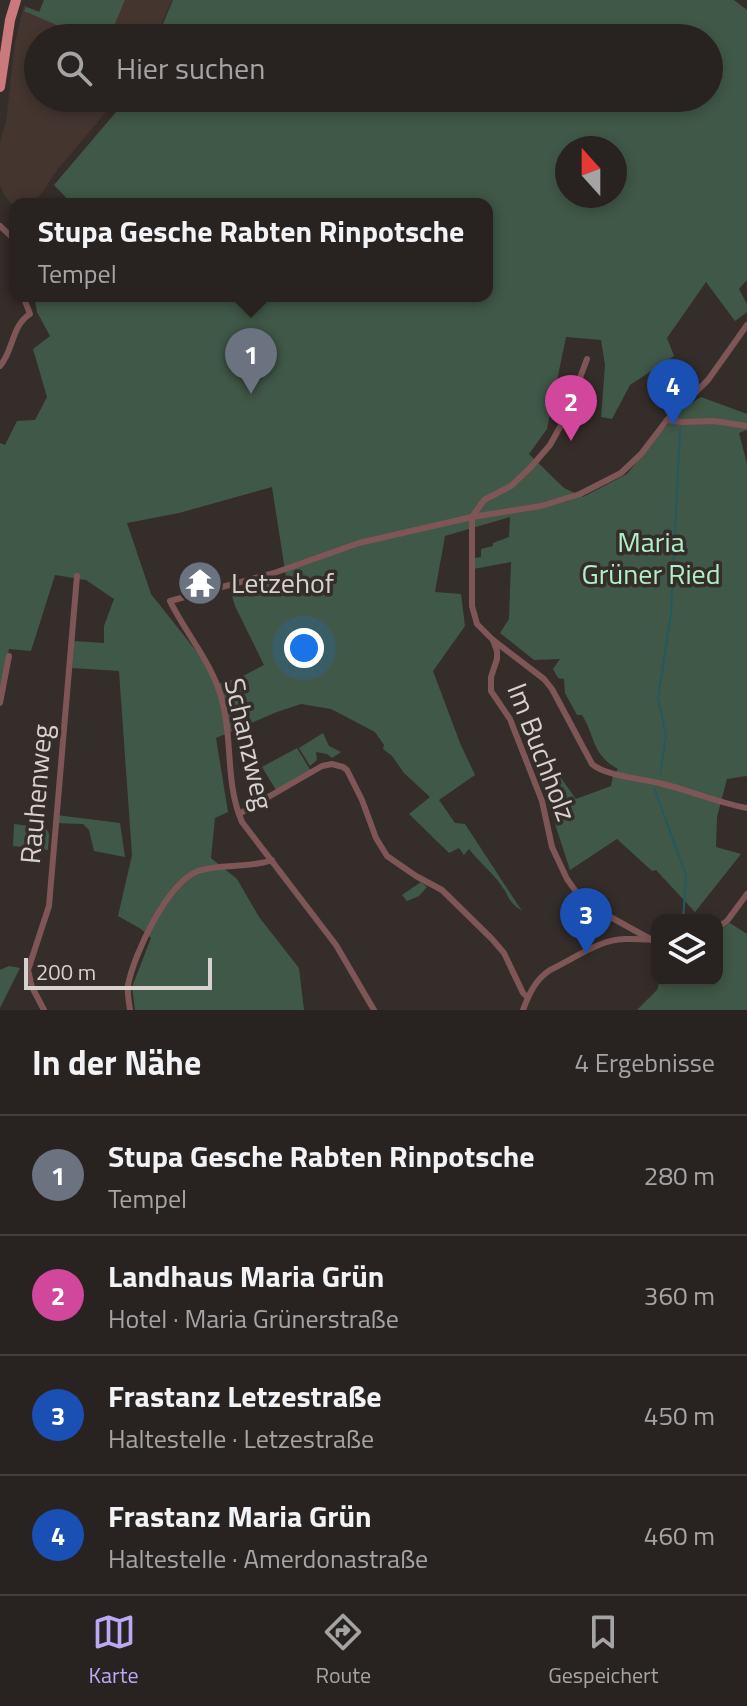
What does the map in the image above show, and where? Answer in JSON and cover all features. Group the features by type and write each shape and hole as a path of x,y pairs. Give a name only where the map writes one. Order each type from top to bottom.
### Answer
{"main road":[{"path":"0,87 16,0"}],"street":[{"path":"0,366 17,328 30,314 25,302"},
{"path":"472,517 541,506 580,494 621,473 641,454 667,420 708,380 747,325"},
{"path":"587,359 568,410 550,445 511,486 484,500 470,521 473,613 480,628 544,679 552,689 586,756 596,768 747,808"},
{"path":"667,420 714,421 747,426"},
{"path":"484,500 494,513"},
{"name":"Schanzweg","path":"374,1010 336,945 242,822 233,799 222,699 199,649 170,601 274,573 359,543 472,517"},
{"name":"Rauhenweg","path":"44,1010 32,987 28,970 49,906 77,576"},
{"name":"Im Buchholz","path":"493,640 497,659 491,677 491,691 510,719 542,801 552,847 567,879 589,904 651,938"},
{"path":"0,703 9,656"},
{"path":"239,814 324,765 343,767 349,773 376,838 387,856 442,890 492,939 504,953 527,997"},
{"path":"130,1010 129,982 140,946 179,884 196,872 207,869 249,866 272,860"},
{"path":"723,924 747,894"},
{"path":"523,1010 533,986 543,974 600,944 622,939 651,940"}],"shaded area":[{"path":"125,0 172,0 161,24 115,24"},
{"path":"24,5 69,24 24,24 24,112 106,112 38,198 9,198 9,201 0,186 0,142 6,122 15,42"}],"green space":[{"path":"44,0 125,0 115,24 54,24 24,11 26,7 39,12"},
{"name":"Maria Grüner Ried","path":"173,0 734,0 747,10 747,280 739,289 747,304 747,312 735,321 706,282 667,338 674,356 630,385 612,419 601,417 605,365 601,340 566,337 547,429 529,454 564,488 583,497 627,474 682,409 701,397 747,414 747,430 739,433 747,464 747,776 727,779 717,817 716,847 741,854 695,912 656,870 652,871 617,839 570,870 541,781 558,774 576,799 611,786 618,769 598,751 582,715 577,715 565,693 564,679 558,678 553,669 560,659 534,660 500,633 509,619 511,562 473,569 474,558 481,557 481,549 509,537 510,517 445,536 435,592 461,594 465,626 433,671 475,775 439,800 455,823 465,824 522,911 511,902 498,881 469,849 464,855 459,848 449,853 409,814 430,797 383,749 384,745 375,732 331,709 301,704 216,738 228,812 215,818 211,858 237,879 259,917 299,968 304,1010 135,1010 132,987 151,938 118,916 132,855 119,671 72,668 74,641 104,643 104,626 114,599 86,580 55,575 31,651 9,649 0,694 0,443 5,445 17,421 35,420 47,397 33,349 50,336 35,302 493,302 493,198 66,198 54,185 116,112 723,112 723,24 163,24","holes":["272,487 286,577 231,592 264,665 239,678 217,684 197,652 151,594 127,523 179,513"]},
{"path":"323,733 329,746 341,752 332,758 316,752 317,760 310,766 299,748"},
{"path":"297,748 311,771 276,790 262,767"},
{"path":"56,815 120,823 125,857 94,851 89,830 83,824 55,823"},
{"path":"14,824 46,828 49,834 48,850 13,846"},
{"path":"421,882 427,887 419,896 407,901 402,895"},
{"path":"730,923 747,934 747,1010 637,1010 658,986 723,986 723,928"},
{"path":"9,966 20,968 0,1008 0,970"}],"waterway":[{"path":"660,774 666,737 658,697 671,614 680,430"},
{"path":"654,788 686,875 683,914"}],"place":[{"name":"Stupa Gesche Rabten Rinpotsche","path":"251,394"},
{"name":"Frastanz Maria Grün","path":"673,425"},
{"name":"Landhaus Maria Grün","path":"571,441"},
{"name":"Letzehof","path":"200,583"},
{"name":"Frastanz Letzestraße","path":"586,954"}]}
